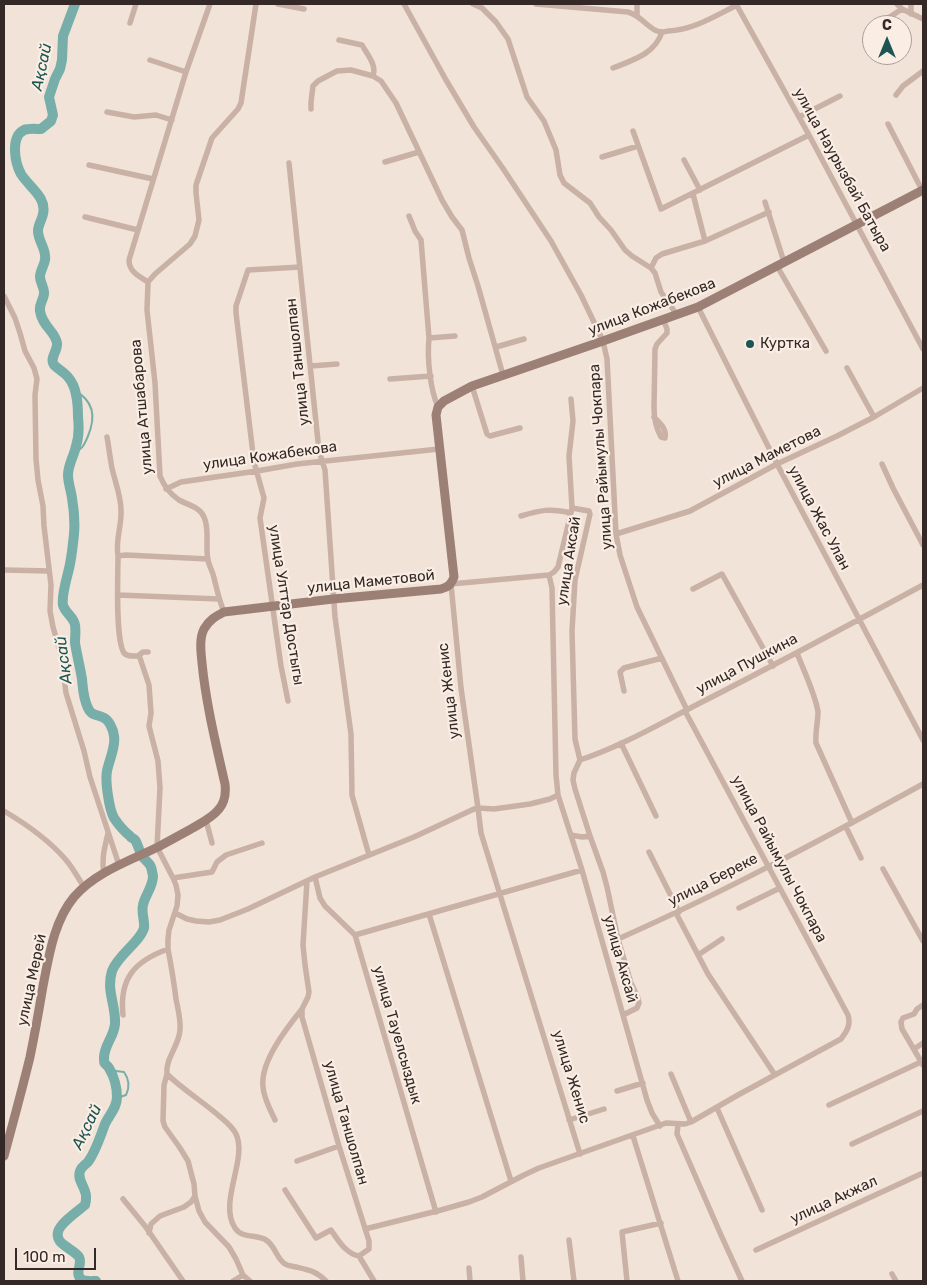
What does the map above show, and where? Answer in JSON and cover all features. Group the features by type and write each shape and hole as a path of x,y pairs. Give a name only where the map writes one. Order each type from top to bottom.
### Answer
{"main road":[{"name":"улица Кожабекова","path":"438,407 444,401 472,386 698,307 922,190"},
{"name":"улица Женис","path":"438,407 436,416 439,449 454,577 451,584"},
{"name":"улица Маметовой","path":"224,612 333,599 441,590 451,584"},
{"path":"158,847 206,820 220,809 224,802 226,784 209,712 201,638 204,629 210,621 224,612"},
{"name":"улица Мерей","path":"4,1156 30,1056 48,961 58,924 73,899 84,887 104,873 158,847"}],"street":[{"path":"130,23 136,4"},
{"path":"210,4 186,72 129,260 132,272 148,282 190,244 195,236 199,220 196,185 212,138 241,103 256,4"},
{"path":"278,4 304,10"},
{"name":"улица Райымулы Чокпара","path":"404,4 474,127 551,241 581,295 603,341 607,359 616,534 620,555 637,607 686,710 848,1015 849,1028 840,1039 774,1075"},
{"path":"473,4 485,6 508,39 527,97 544,121 556,150 560,175 564,183 590,202 599,217 625,250 651,268 655,273 661,292 677,315"},
{"path":"536,4 628,12 638,16 657,31 662,32 694,27 736,5"},
{"path":"637,4 638,16"},
{"path":"897,4 911,14 923,18"},
{"path":"911,4 911,14"},
{"name":"улица Наурызбай Батыра","path":"736,5 858,224 923,349"},
{"path":"893,15 902,9"},
{"path":"613,68 647,52 655,46 662,32"},
{"path":"338,40 362,45 374,66 373,76"},
{"path":"150,60 186,72"},
{"path":"311,109 313,86 324,76 337,71 350,70 373,76 381,81 396,103 442,200 462,230 504,375"},
{"path":"896,95 903,86 923,71"},
{"path":"799,117 840,96"},
{"path":"107,112 134,117 156,115 172,120"},
{"path":"888,124 922,190"},
{"path":"633,130 661,209 809,135"},
{"path":"602,157 638,146"},
{"path":"385,162 419,152"},
{"path":"684,160 700,190"},
{"name":"улица Таншолпан","path":"289,162 320,451 325,470 333,599 351,734 352,796 369,854"},
{"path":"89,165 153,179"},
{"path":"693,194 705,241"},
{"path":"765,202 769,212 780,264 826,351"},
{"path":"651,268 656,258 662,254 705,241 769,212"},
{"path":"85,216 138,230"},
{"name":"улица Женис","path":"409,216 421,240 429,338 428,352 434,399 438,407"},
{"name":"улица Улттар Достыгы","path":"288,701 260,518 264,498 254,462 236,306 248,270 300,267"},
{"name":"улица Атшабарова","path":"148,282 147,310 155,383 160,476 166,488 180,500 197,509 206,520 208,559 224,612"},
{"path":"4,296 15,318 25,351 34,368 37,379 35,395 36,459 51,585 50,611 52,627 61,655 66,693 84,750 90,777 119,865"},
{"name":"улица Жас Улан","path":"698,307 777,464 923,740"},
{"path":"654,417 655,349 667,333 663,320"},
{"path":"429,338 455,336"},
{"path":"496,347 524,339"},
{"path":"311,366 337,364"},
{"path":"847,368 874,417"},
{"path":"390,379 431,376"},
{"path":"472,386 487,434 490,436 520,428"},
{"name":"улица Маметова","path":"616,534 690,511 777,464 874,417 923,388"},
{"path":"521,516 549,509 571,510 569,456 573,421 571,399"},
{"path":"107,437 111,466 122,510 117,541 121,647 128,656 138,656 143,652 148,652"},
{"name":"улица Кожабекова","path":"166,488 181,482 297,464 439,449"},
{"path":"882,464 923,545"},
{"name":"улица Аксай","path":"623,1015 637,1008 639,1003 618,939 603,872 573,780 574,772 580,760 575,739 572,631 575,580 590,514 589,511 571,510 558,568 549,575 552,588 558,795 582,870 623,1015 652,1113 660,1126"},
{"path":"118,556 208,559"},
{"path":"4,570 49,571"},
{"path":"693,589 722,574 773,666"},
{"name":"улица Маметовой","path":"451,584 549,575"},
{"name":"улица Женис","path":"451,584 461,688 481,833 580,1154"},
{"name":"улица Пушкина","path":"580,760 621,743 773,666 923,586"},
{"path":"118,595 219,599"},
{"path":"797,653 816,704 818,714 815,734 816,743 861,858"},
{"path":"138,656 142,662 149,686 151,713 148,726 158,761 160,788 158,847 176,885 178,896 169,930 168,949 180,1018 180,1030 178,1040 168,1062 164,1085 163,1121 188,1161 199,1211 205,1222 229,1246 243,1275 250,1281"},
{"path":"624,691 620,672 624,668 662,658"},
{"path":"621,743 656,816"},
{"name":"улица Береке","path":"618,939 678,912 769,866 923,784"},
{"path":"175,912 196,922 220,920 248,910 315,878 369,854 414,837 474,809 494,809 530,804 558,795"},
{"path":"4,811 23,823 58,851 68,862 84,887"},
{"path":"206,820 212,843"},
{"path":"104,873 102,864 103,854 108,833"},
{"path":"571,835 590,836"},
{"path":"173,878 212,872 217,862 226,855 262,843"},
{"path":"365,1229 469,1202 531,1171 666,1123 691,1122 774,1075 698,955 649,852"},
{"path":"883,869 923,941"},
{"path":"355,935 582,870"},
{"name":"улица Тауелсыздык","path":"315,878 320,898 325,906 355,935 436,1212"},
{"name":"улица Таншолпан","path":"307,882 303,945 304,965 309,992 302,1009 302,1017 370,1245 369,1249 359,1256"},
{"path":"739,908 780,888"},
{"path":"429,914 511,1181"},
{"path":"698,955 722,939"},
{"path":"123,1015 123,992 130,973 152,955 168,949"},
{"path":"829,1105 922,1064 902,1029 901,1022 923,1006"},
{"path":"275,1120 264,1094 262,1082 264,1070 266,1063 288,1026 302,1009"},
{"path":"914,1049 923,1043"},
{"path":"167,1074 230,1124 235,1132 239,1148 230,1201 230,1212 234,1227 243,1234 265,1239 287,1265 314,1272 326,1281"},
{"path":"671,1074 691,1122"},
{"path":"618,1091 643,1083"},
{"path":"717,1108 762,1210"},
{"path":"569,1120 604,1109"},
{"path":"852,1144 923,1111"},
{"path":"678,1124 677,1134 720,1235 742,1281"},
{"path":"633,1136 678,1281"},
{"path":"297,1161 339,1146"},
{"name":"улица Акжал","path":"756,1250 923,1173"},
{"path":"285,1190 316,1238 331,1230 346,1250 353,1255 359,1256 374,1281"},
{"path":"149,1233 151,1224 160,1216 184,1207 195,1196"},
{"path":"123,1199 183,1281"},
{"path":"627,1281 622,1232 661,1223"},
{"path":"569,1240 574,1281"},
{"path":"521,1257 523,1281"},
{"path":"470,1268 470,1281"},
{"path":"892,1274 896,1281"},
{"path":"233,1281 243,1275"}],"waterway":[{"name":"Ақсай","path":"75,4 63,36 60,69 49,97 53,115 51,121 41,129 26,129 20,133 15,144 15,150 21,174 40,197 44,208 38,231 45,256 40,277 44,292 40,306 41,316 56,339 57,343 53,357 54,365 71,381 77,401 78,435 68,475 74,512 74,534 63,605 75,625 75,643 86,704 92,713 107,720 113,733 114,745 107,776 112,814 122,828 137,843 142,856 151,866 153,876 152,884 144,901 144,928 142,933 119,959 110,978 115,1024 104,1053 104,1060 115,1082 116,1105 105,1124 98,1144 88,1162 80,1171 80,1179 86,1194 85,1205 66,1221 58,1232 59,1240 79,1257 79,1277 84,1281 96,1281"},
{"path":"73,454 85,442 92,422 90,405 75,391"},
{"path":"109,1068 124,1072 128,1080 126,1095 117,1098"}],"place":[{"name":"Куртка","path":"750,344"}]}
